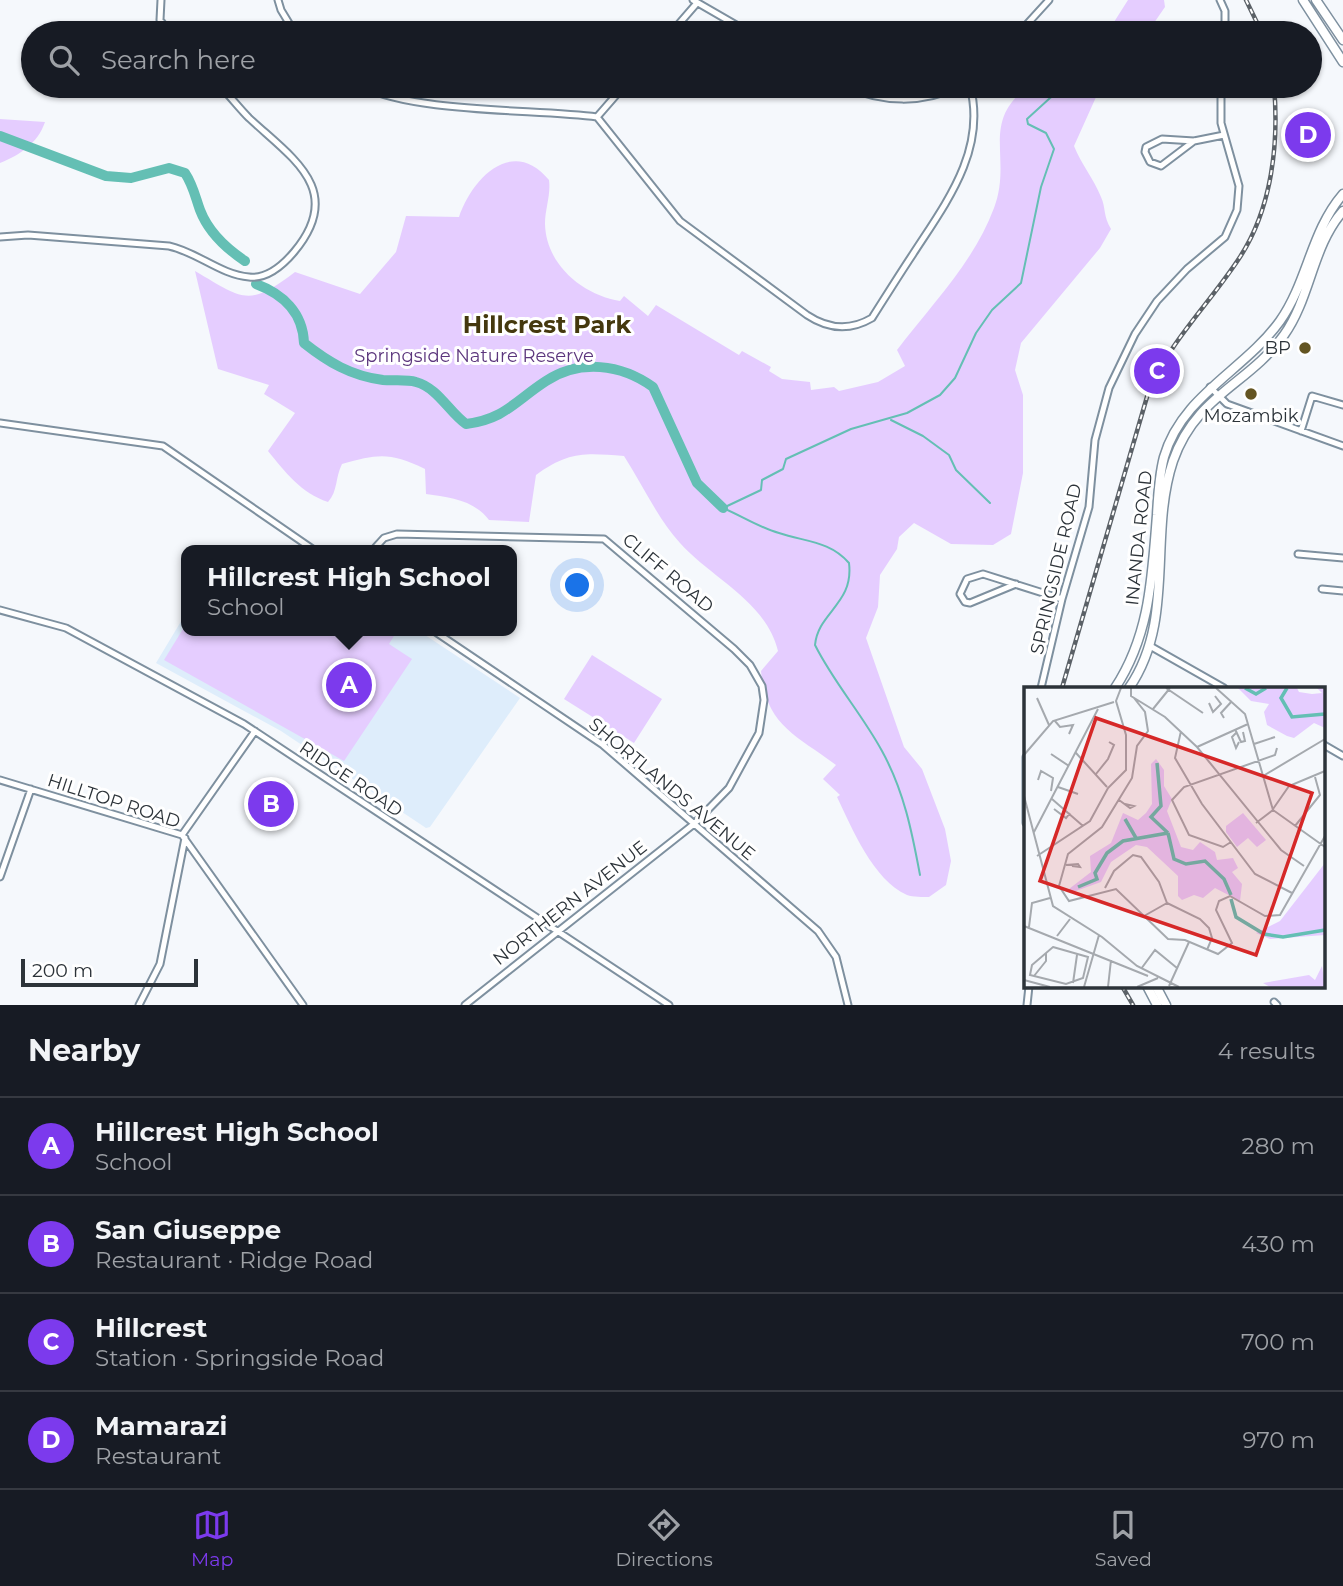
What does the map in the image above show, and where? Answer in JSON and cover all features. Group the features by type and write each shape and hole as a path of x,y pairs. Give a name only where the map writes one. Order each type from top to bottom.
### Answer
{"main road":[{"path":"1303,0 1317,21"},
{"path":"1316,0 1343,40"},
{"path":"1322,29 1343,62"},
{"name":"INANDA ROAD","path":"1116,687 1133,660 1146,620 1164,456 1177,427 1210,387 1263,342 1290,307 1321,224 1343,194"},
{"name":"INANDA ROAD","path":"1130,687 1150,646 1157,610 1170,472 1190,427 1217,395 1263,358 1284,334 1305,296 1322,244 1343,211"},
{"path":"1148,988 1157,1005"},
{"path":"1157,988 1167,1005"}],"street":[{"path":"161,0 161,21"},
{"path":"278,0 288,21"},
{"path":"1029,21 1049,0"},
{"path":"1220,0 1225,8 1225,21"},
{"path":"680,21 695,1 730,21"},
{"path":"0,237 29,235 169,246 192,253 242,276 257,278 272,271 296,250 309,229 314,209 312,184 296,158 248,117 231,98"},
{"path":"400,98 597,117 687,227 816,321 827,326 850,327 872,318 960,181 972,135 972,98"},
{"path":"597,117 614,98"},
{"path":"892,98 904,101 920,98"},
{"name":"SPRINGSIDE ROAD","path":"1041,687 1055,642 1062,599 1089,507 1095,440 1109,388 1135,334 1157,301 1187,269 1216,246 1232,224 1239,186 1224,135 1221,98"},
{"path":"1194,141 1161,166 1150,162 1145,152 1146,147 1161,139 1194,141 1224,135"},
{"path":"1210,387 1227,404 1343,446"},
{"path":"1301,430 1311,396 1343,405"},
{"path":"0,423 163,446 306,545"},
{"name":"CLIFF ROAD","path":"377,545 392,535 596,538 609,541 734,649 750,665 762,686 764,700 759,733 749,756 729,788 694,824"},
{"path":"1298,554 1343,558"},
{"path":"1016,584 974,603 965,602 960,594 964,582 978,574 1016,584 1062,599"},
{"path":"1322,589 1343,591"},
{"name":"RIDGE ROAD","path":"0,610 66,628 255,731 669,1005"},
{"name":"SHORTLANDS AVENUE","path":"442,636 586,732 827,940 835,957 848,1005"},
{"path":"1150,646 1222,687"},
{"path":"139,1005 157,974 183,837 255,731"},
{"path":"1326,746 1343,756"},
{"name":"HILLTOP ROAD","path":"0,780 183,837 303,1005"},
{"path":"0,877 31,789"},
{"name":"NORTHERN AVENUE","path":"464,1005 694,824"}],"shaded area":[{"path":"181,621 181,636 427,636 520,698 430,827 426,828 281,731 156,663"}],"green space":[{"path":"1128,0 1164,0 1165,7 1155,21 1115,21"},
{"name":"Springside Nature Reserve","path":"1096,98 1074,146 1103,201 1111,229 1100,248 1021,343 1015,370 1023,395 1023,473 1011,534 993,545 951,544 914,523 899,537 897,549 880,575 878,607 866,638 904,747 922,769 945,829 951,861 946,885 929,897 907,895 895,888 874,866 849,823 837,797 840,795 823,779 836,765 796,737 776,717 769,705 761,671 778,651 772,633 750,604 693,556 672,534 624,456 578,455 558,461 536,475 529,522 489,520 469,504 426,494 425,469 384,456 342,464 328,502 302,487 268,451 295,413 264,394 269,385 218,369 195,271 224,288 245,296 266,291 295,272 360,294 396,252 406,216 459,217 473,189 495,167 508,162 522,162 535,167 549,180 545,224 547,239 559,265 580,285 606,298 620,301 624,296 648,316 656,305 739,355 742,351 771,367 769,371 782,379 810,382 811,390 834,387 839,391 878,382 905,366 897,350 964,265 986,228 999,190 1001,127 1005,113 1014,100"},
{"path":"0,119 45,122 38,136 27,147 0,163"},
{"path":"181,632 181,636 394,636 389,644 412,659 344,761 164,660"},
{"path":"592,655 662,699 634,743 564,699"}],"waterway":[{"path":"723,508 761,490 762,480 783,469 786,459 851,429 907,413 940,395 955,378 976,333 992,310 1021,283 1041,187 1054,149 1046,133 1028,124 1027,119 1050,98"},
{"path":"0,136 106,176 131,178 169,168 185,173 208,225 225,245 245,261"},
{"path":"256,284 275,293 290,306 300,323 304,343 322,356 361,375 424,385 466,424 491,418 546,381 573,369 614,369 641,379 653,387 697,483 723,508"},
{"path":"891,420 923,436 949,455 956,470 990,503"},
{"path":"723,508 772,531 826,546 849,563 846,588 822,624 815,645 890,766 906,812 920,875"}],"railway":[{"path":"1246,0 1256,21"},
{"path":"1062,687 1149,390 1168,355 1240,257 1260,218 1274,152 1275,98"},
{"path":"1123,988 1133,1005"}],"place":[{"name":"Mamarazi","path":"1308,135"},
{"name":"BP","path":"1305,348"},
{"name":"Hillcrest","path":"1157,371"},
{"name":"Mozambik","path":"1251,394"},
{"name":"Hillcrest High School","path":"349,685"},
{"name":"San Giuseppe","path":"271,804"}],"district":[{"name":"Hillcrest Park","path":"547,324"}]}
